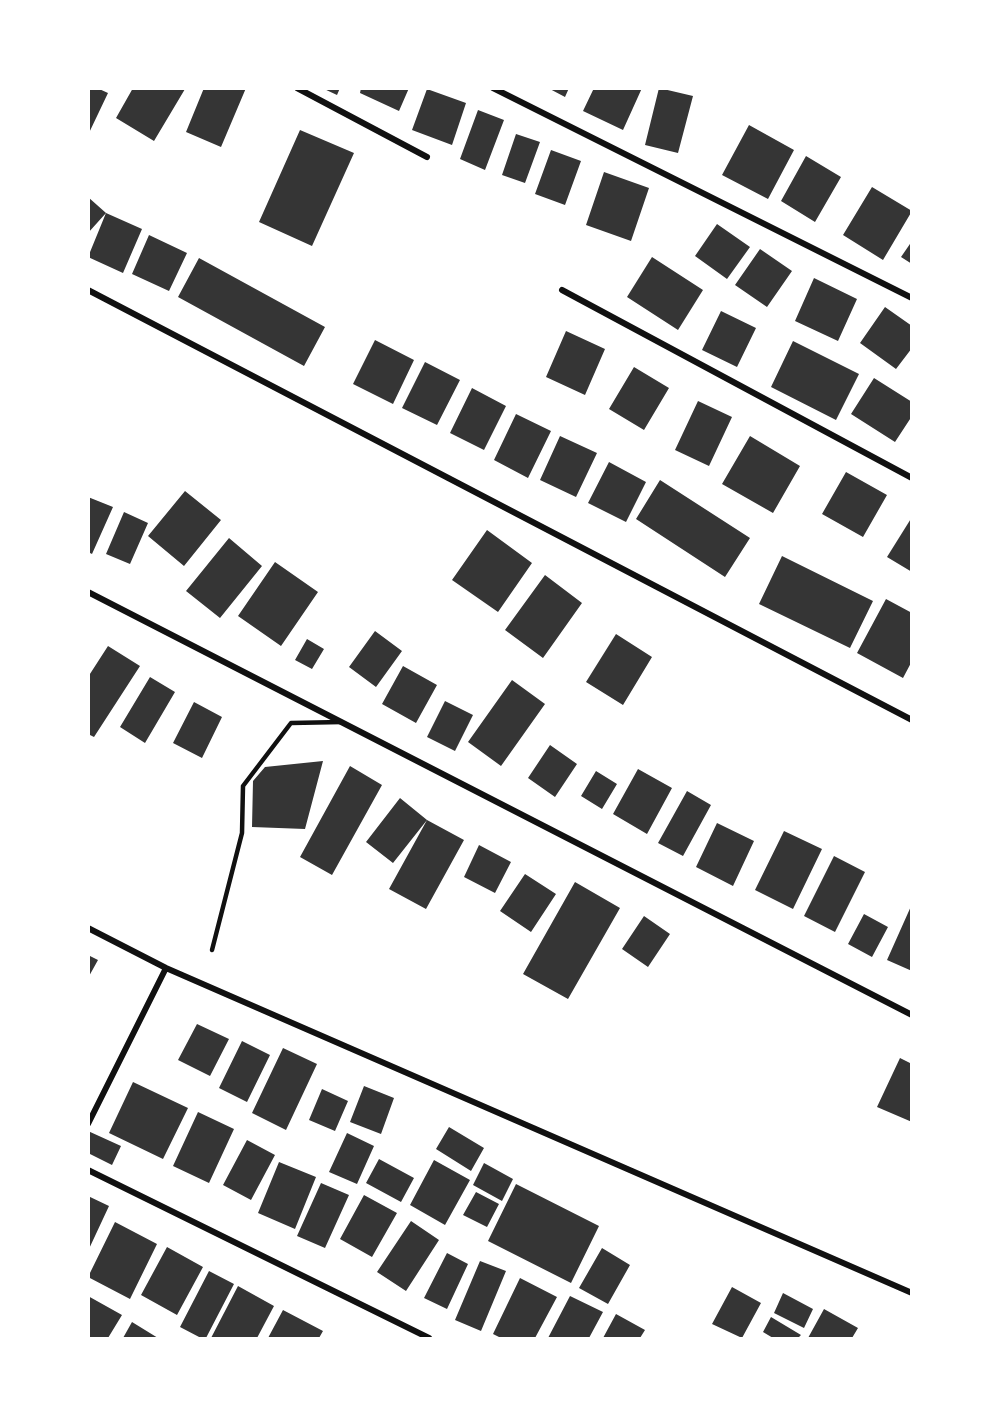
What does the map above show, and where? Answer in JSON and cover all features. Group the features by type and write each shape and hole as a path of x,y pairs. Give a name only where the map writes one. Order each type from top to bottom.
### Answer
{"street":[{"path":"297,88 427,157"},
{"path":"493,88 912,297"},
{"path":"88,290 912,720"},
{"path":"562,290 912,478"},
{"path":"88,592 912,1015"},
{"path":"88,928 166,968 912,1293"},
{"path":"88,1124 166,968"},
{"path":"90,1173 429,1338"}],"lane":[{"path":"212,950 242,833 243,786 291,723 342,722"}],"building":[{"path":"88,88 97,88 108,93 88,135"},
{"path":"133,88 185,89 154,141 116,118"},
{"path":"204,88 246,88 221,147 186,132"},
{"path":"322,88 340,88 337,95"},
{"path":"361,88 409,88 399,111 360,93"},
{"path":"548,88 569,88 565,97"},
{"path":"594,88 642,88 623,130 583,111"},
{"path":"659,88 693,96 678,153 645,145"},
{"path":"427,89 466,103 452,145 412,130"},
{"path":"478,110 504,120 485,170 460,159"},
{"path":"749,125 794,150 768,199 722,175"},
{"path":"300,130 354,153 312,246 259,222"},
{"path":"516,134 540,142 525,183 502,175"},
{"path":"551,150 581,161 565,205 535,194"},
{"path":"806,156 841,177 815,222 781,201"},
{"path":"604,172 649,188 631,241 586,225"},
{"path":"872,187 912,211 883,260 843,235"},
{"path":"88,197 106,213 88,233"},
{"path":"106,213 142,229 123,273 88,257"},
{"path":"717,224 750,247 727,279 695,256"},
{"path":"149,235 187,253 169,291 132,274"},
{"path":"912,241 912,264 901,257"},
{"path":"760,249 792,271 767,307 735,285"},
{"path":"652,257 703,290 678,330 627,297"},
{"path":"199,258 325,327 304,366 178,297"},
{"path":"814,278 857,299 838,341 795,321"},
{"path":"885,307 912,326 912,348 896,369 860,343"},
{"path":"721,311 756,328 737,367 702,350"},
{"path":"566,331 605,349 585,395 546,377"},
{"path":"375,340 414,360 393,404 353,384"},
{"path":"793,341 859,374 836,420 771,387"},
{"path":"425,362 460,380 437,425 402,408"},
{"path":"634,367 669,388 644,430 609,409"},
{"path":"874,378 912,402 912,416 895,442 851,414"},
{"path":"472,388 506,406 484,450 450,433"},
{"path":"698,401 732,417 709,466 675,450"},
{"path":"516,414 551,431 528,478 494,460"},
{"path":"560,436 597,453 576,497 540,480"},
{"path":"750,436 800,466 773,513 722,484"},
{"path":"609,462 646,482 626,522 588,503"},
{"path":"846,472 887,495 863,537 822,514"},
{"path":"660,480 750,538 725,577 636,519"},
{"path":"185,491 221,520 184,566 148,536"},
{"path":"88,497 113,507 92,554 88,552"},
{"path":"124,512 148,523 130,564 106,554"},
{"path":"912,517 912,572 887,557"},
{"path":"487,530 532,563 498,612 452,580"},
{"path":"229,538 262,566 220,618 186,591"},
{"path":"782,556 873,601 850,648 759,604"},
{"path":"275,562 318,592 281,646 238,616"},
{"path":"545,575 582,603 543,658 505,630"},
{"path":"886,599 912,613 912,661 903,678 857,653"},
{"path":"375,631 402,651 376,687 349,667"},
{"path":"616,634 652,657 623,705 586,682"},
{"path":"307,639 324,649 312,669 295,660"},
{"path":"108,646 140,666 94,737 88,734 88,677"},
{"path":"403,666 437,685 416,723 382,704"},
{"path":"150,677 175,692 145,743 120,727"},
{"path":"512,680 545,704 501,766 468,742"},
{"path":"445,701 473,715 455,751 427,737"},
{"path":"194,702 222,717 202,758 173,743"},
{"path":"550,745 577,764 555,797 528,778"},
{"path":"323,761 305,829 252,827 253,781 265,767"},
{"path":"350,766 382,785 332,875 300,857"},
{"path":"638,769 672,788 647,834 613,814"},
{"path":"596,771 617,784 602,809 581,796"},
{"path":"687,791 711,805 683,856 658,843"},
{"path":"400,798 427,820 393,863 366,842"},
{"path":"427,820 464,840 426,909 389,889"},
{"path":"717,823 754,841 733,886 696,867"},
{"path":"784,831 822,849 793,909 755,890"},
{"path":"479,845 511,862 495,893 464,877"},
{"path":"834,856 865,872 835,932 804,916"},
{"path":"525,874 556,894 531,932 500,911"},
{"path":"575,882 620,908 568,999 523,974"},
{"path":"912,904 912,971 887,960"},
{"path":"864,914 888,927 872,957 848,944"},
{"path":"644,916 670,934 648,967 622,949"},
{"path":"88,955 98,960 88,978"},
{"path":"197,1024 229,1039 210,1076 178,1060"},
{"path":"242,1041 270,1055 247,1102 219,1088"},
{"path":"283,1048 317,1064 286,1130 252,1113"},
{"path":"900,1058 912,1064 912,1122 877,1107"},
{"path":"133,1082 188,1108 163,1159 109,1133"},
{"path":"364,1086 394,1098 381,1134 350,1122"},
{"path":"322,1089 348,1101 335,1131 309,1120"},
{"path":"198,1112 234,1129 209,1183 173,1166"},
{"path":"449,1127 484,1148 471,1171 436,1149"},
{"path":"88,1131 121,1146 112,1165 88,1153"},
{"path":"347,1133 374,1146 357,1184 329,1172"},
{"path":"247,1140 275,1155 251,1200 223,1185"},
{"path":"379,1159 414,1178 401,1202 366,1183"},
{"path":"434,1160 470,1180 445,1225 410,1205"},
{"path":"279,1162 316,1177 295,1229 258,1213"},
{"path":"484,1163 513,1179 502,1201 473,1185"},
{"path":"321,1183 349,1195 325,1248 297,1236"},
{"path":"516,1184 599,1226 571,1283 488,1241"},
{"path":"476,1192 499,1204 487,1227 463,1215"},
{"path":"364,1195 397,1213 372,1257 340,1239"},
{"path":"88,1196 109,1206 88,1251"},
{"path":"411,1221 439,1240 406,1291 377,1272"},
{"path":"115,1222 157,1244 130,1299 88,1277"},
{"path":"167,1247 203,1267 177,1315 141,1295"},
{"path":"602,1248 630,1265 608,1304 579,1288"},
{"path":"447,1253 468,1264 447,1309 424,1298"},
{"path":"480,1261 506,1271 481,1331 455,1320"},
{"path":"209,1271 234,1284 206,1338 201,1338 180,1327"},
{"path":"520,1278 557,1297 535,1338 501,1338 493,1334"},
{"path":"238,1286 274,1306 257,1338 211,1338"},
{"path":"732,1287 761,1303 742,1338 712,1324"},
{"path":"783,1293 813,1309 804,1328 774,1313"},
{"path":"88,1296 122,1315 108,1338 88,1338"},
{"path":"570,1296 603,1312 589,1338 548,1338"},
{"path":"824,1309 858,1328 852,1338 808,1338"},
{"path":"283,1310 323,1331 319,1338 268,1338"},
{"path":"616,1314 645,1330 640,1338 603,1338"},
{"path":"771,1317 801,1335 798,1338 773,1338 763,1332"},
{"path":"132,1322 158,1338 123,1338"}]}
